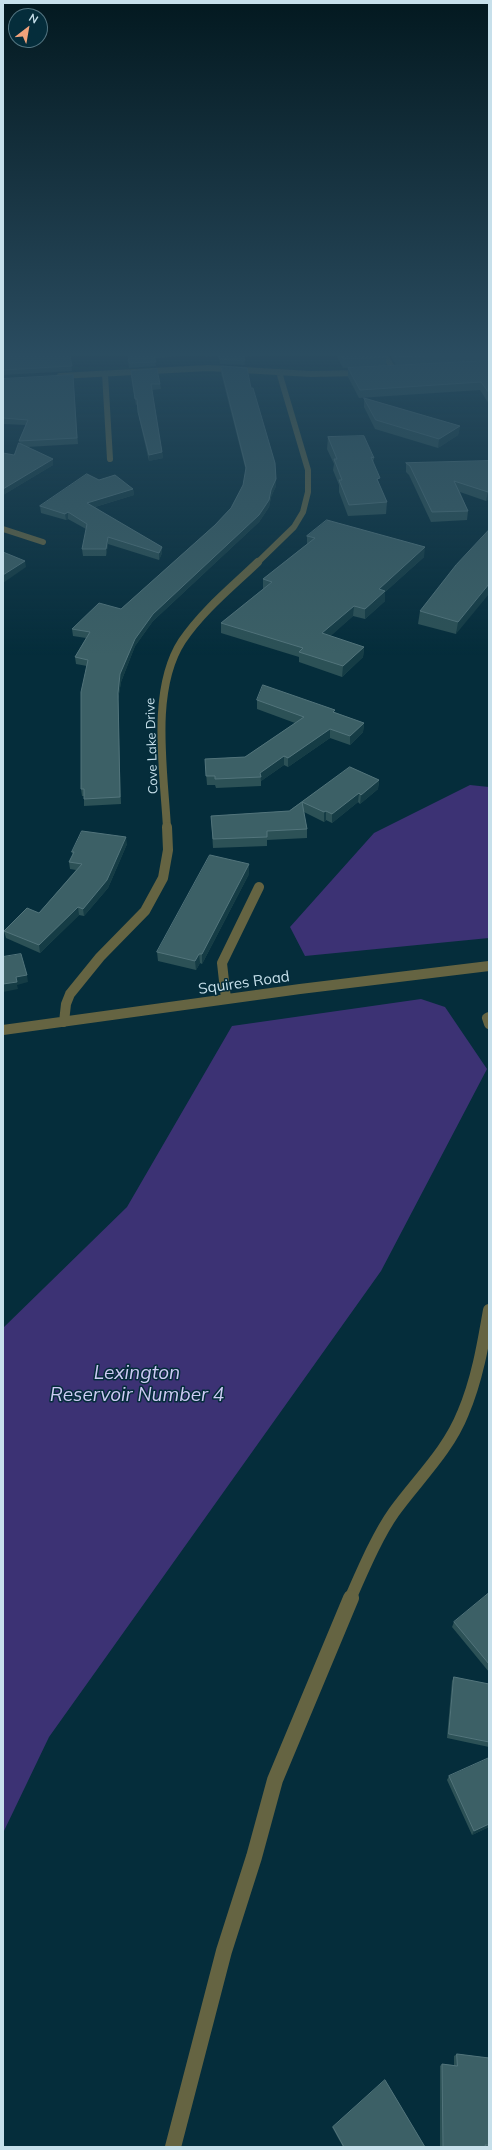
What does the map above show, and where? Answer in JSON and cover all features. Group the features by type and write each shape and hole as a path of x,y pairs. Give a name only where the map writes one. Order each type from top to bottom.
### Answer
{"street":[{"name":"Cove Lake Drive","path":"64,1022 66,1004 78,983 100,957 145,912 163,878 168,850 161,710 162,693 174,656 198,620 284,537 299,518 306,504 309,485 308,470 304,455"},
{"path":"3,529 43,542"},
{"path":"226,999 222,963 259,887"},
{"name":"Squires Road","path":"3,1030 226,999 489,966"},
{"path":"489,1017 487,1018 489,1024"},
{"path":"173,2147 224,1951 254,1857 275,1780 363,1569 393,1514 432,1466 463,1414 480,1360 489,1310"}],"water":[{"path":"470,785 489,787 489,938 305,956 290,927 374,833"},
{"name":"Lexington Reservoir Number 4","path":"421,999 445,1007 487,1069 381,1271 49,1737 3,1833 3,1328 127,1207 232,1026"}],"building":[{"path":"3,455 45,455 53,459 3,489"},
{"path":"243,455 273,455 276,479 271,490 269,500 259,515 153,614 135,639 120,674 118,693 120,797 84,799 84,789 81,789 81,692 88,660 75,657 90,632 72,629 99,603 121,609 215,525 231,508 243,485 246,468"},
{"path":"336,455 373,455 374,458 371,457 380,478 377,479 387,502 349,505 339,480 342,480 334,459 337,459"},
{"path":"489,461 488,492 454,481 468,511 432,512 410,466 406,463"},
{"path":"87,474 99,480 115,475 133,489 87,503 162,547 159,553 108,537 106,549 82,549 87,524 68,512 65,514 40,506"},
{"path":"327,520 425,547 379,589 385,591 365,609 354,606 322,633 364,647 343,666 299,652 303,648 221,623 272,582 263,579 315,538 307,536"},
{"path":"489,530 489,584 458,622 420,611 456,565"},
{"path":"3,552 25,561 3,575"},
{"path":"263,685 335,710 333,712 364,723 350,736 330,729 288,758 284,756 260,773 261,777 215,779 215,776 206,776 205,759 245,757 304,717 257,700"},
{"path":"350,767 379,780 361,795 359,793 332,814 302,802 307,829 267,831 267,837 213,839 211,816 289,811"},
{"path":"82,831 126,837 107,880 83,909 78,907 39,945 4,931 27,908 39,913 82,864 69,862"},
{"path":"210,855 249,864 202,954 199,954 195,961 157,952"},
{"path":"21,954 27,975 16,977 17,982 3,984 3,957"},
{"path":"489,1593 489,1664 454,1622"},
{"path":"454,1677 489,1684 489,1742 449,1734"},
{"path":"489,1758 489,1824 474,1831 449,1776"},
{"path":"457,2054 489,2058 489,2145 485,2145 486,2147 443,2147 442,2064 457,2066"},
{"path":"385,2080 425,2147 344,2147 333,2127"}]}
